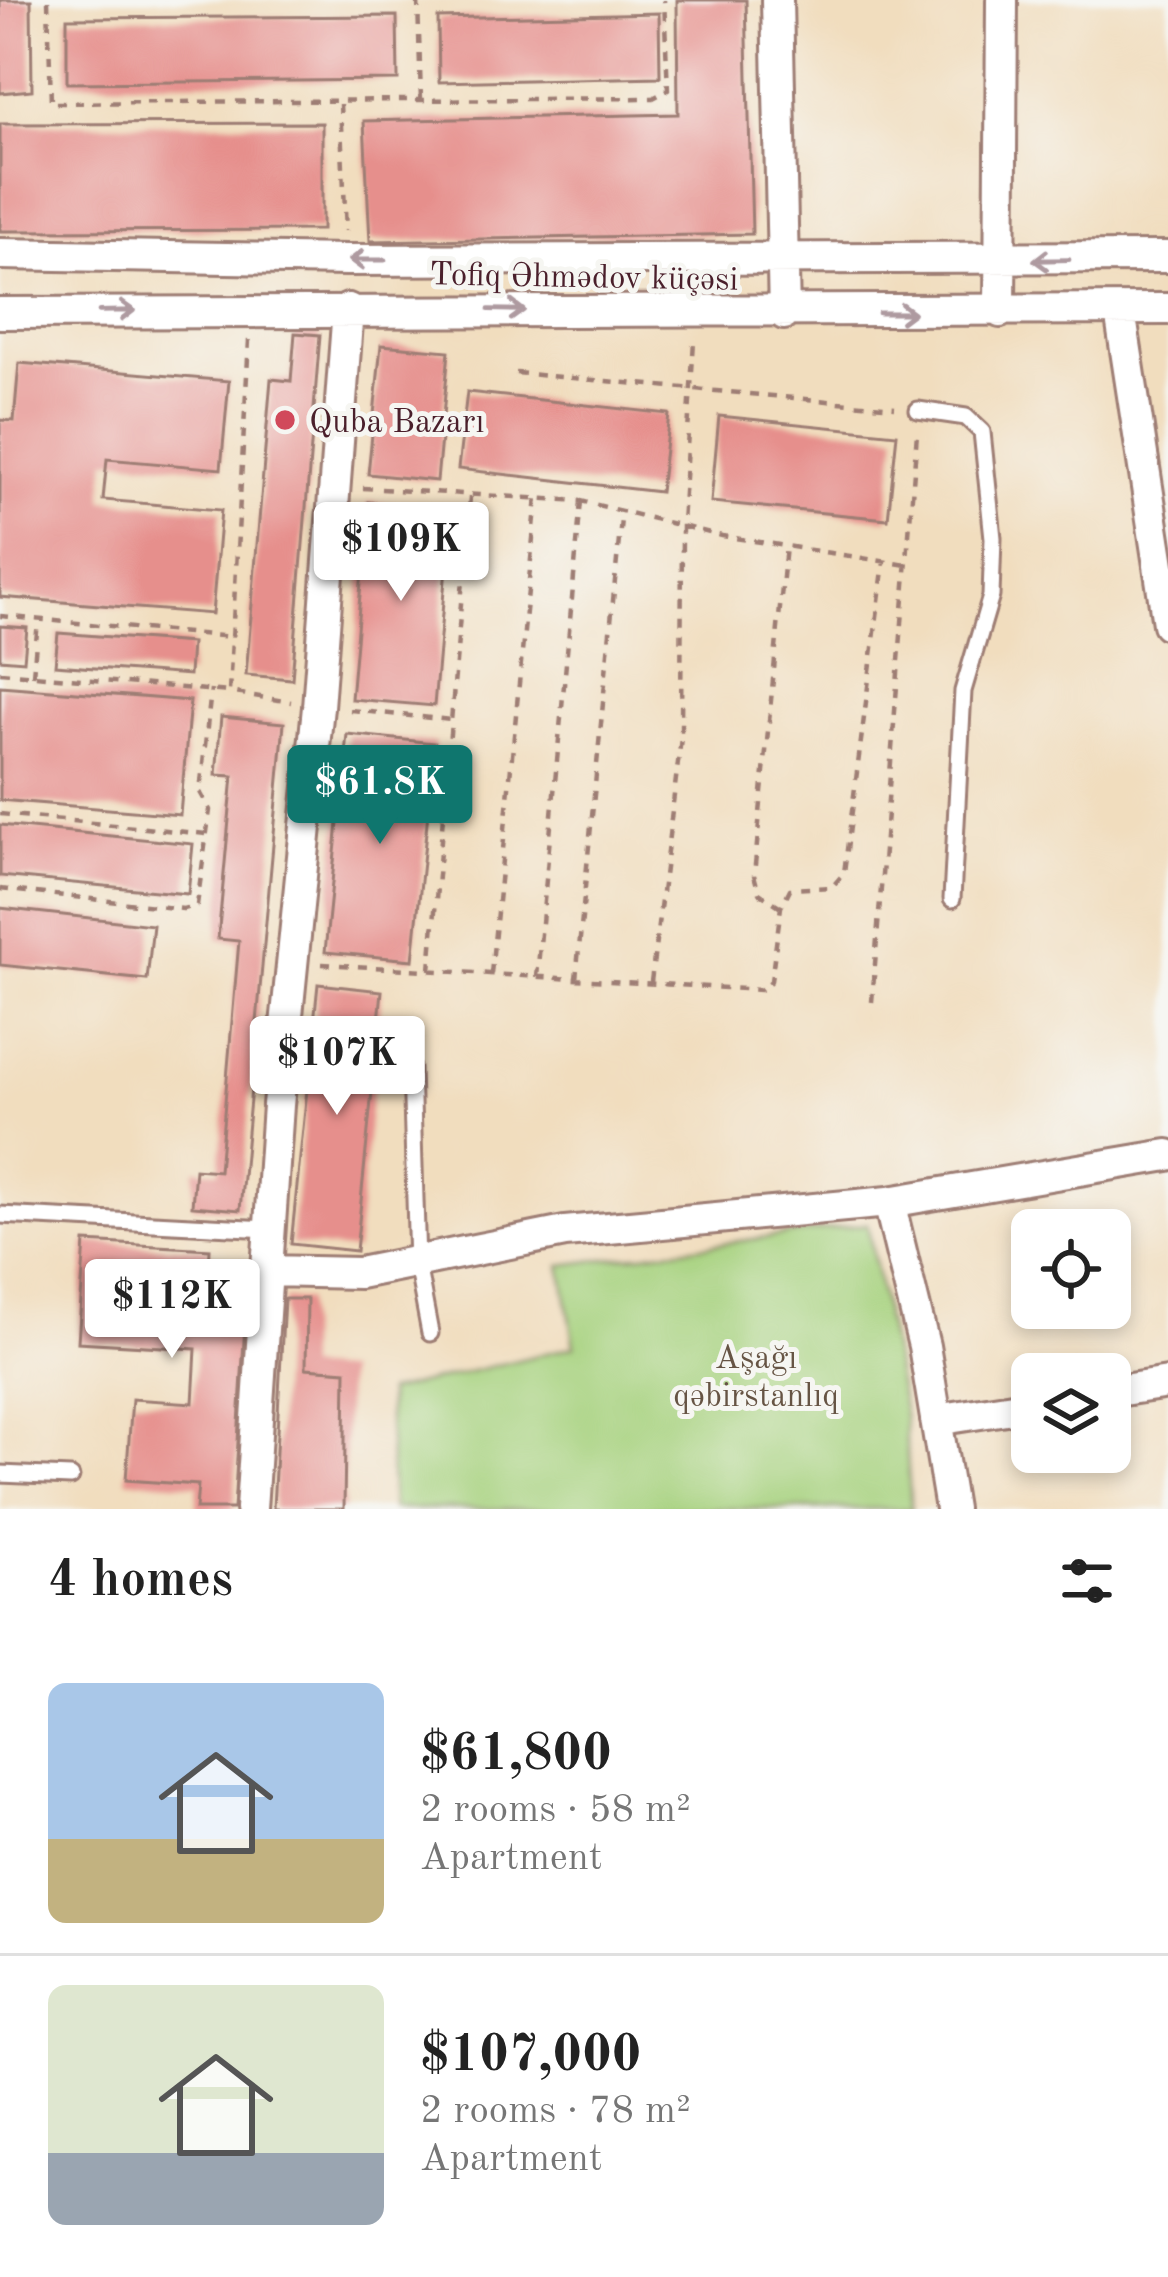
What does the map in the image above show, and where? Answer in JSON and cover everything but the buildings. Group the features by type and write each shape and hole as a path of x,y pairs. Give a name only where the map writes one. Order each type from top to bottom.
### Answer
{"street":[{"path":"777,0 784,314"},
{"path":"1000,312 1002,0"},
{"name":"Tofiq Əhmədov küçəsi","path":"0,254 347,260 1168,257"},
{"path":"251,1509 266,1271 318,707 348,309"},
{"name":"Tofiq Əhmədov küçəsi","path":"0,313 348,309 784,314 1168,309"},
{"path":"1120,311 1168,625"},
{"path":"266,1271 358,1273 565,1232 889,1202 1168,1155"},
{"path":"889,1202 951,1509"},
{"path":"1131,1389 1168,1383"},
{"path":"936,1420 1011,1408"}],"lane":[{"path":"918,410 966,417 982,432 993,538 988,611 963,691 952,899"},
{"path":"411,1068 417,1264 430,1333"},
{"path":"0,1215 270,1229"},
{"path":"0,1474 71,1477"}],"path":[{"path":"48,0 51,103 653,98 668,90 664,0"},
{"path":"418,0 421,101"},
{"path":"340,102 347,260"},
{"path":"230,692 250,309"},
{"path":"650,983 681,738 682,523 694,385 694,312"},
{"path":"516,373 694,385 918,410 872,1002"},
{"path":"334,485 580,501 786,546 907,565"},
{"path":"430,970 470,496"},
{"path":"491,974 537,497"},
{"path":"537,977 580,501"},
{"path":"577,979 622,509"},
{"path":"781,907 759,893 754,875 786,546"},
{"path":"292,962 760,990 771,981 781,907 790,889 832,887 844,873 884,562"},
{"path":"0,616 233,637"},
{"path":"33,675 38,619"},
{"path":"0,672 230,692 318,707 452,720"},
{"path":"0,889 191,909 202,898 210,810 200,792 211,690"},
{"path":"0,814 207,834"}],"green space":[{"name":"Aşağı qəbirstanlıq","path":"867,1224 904,1414 911,1509 392,1509 387,1392 575,1346 561,1265"}],"place":[{"name":"Quba Bazarı","path":"285,420"}]}
